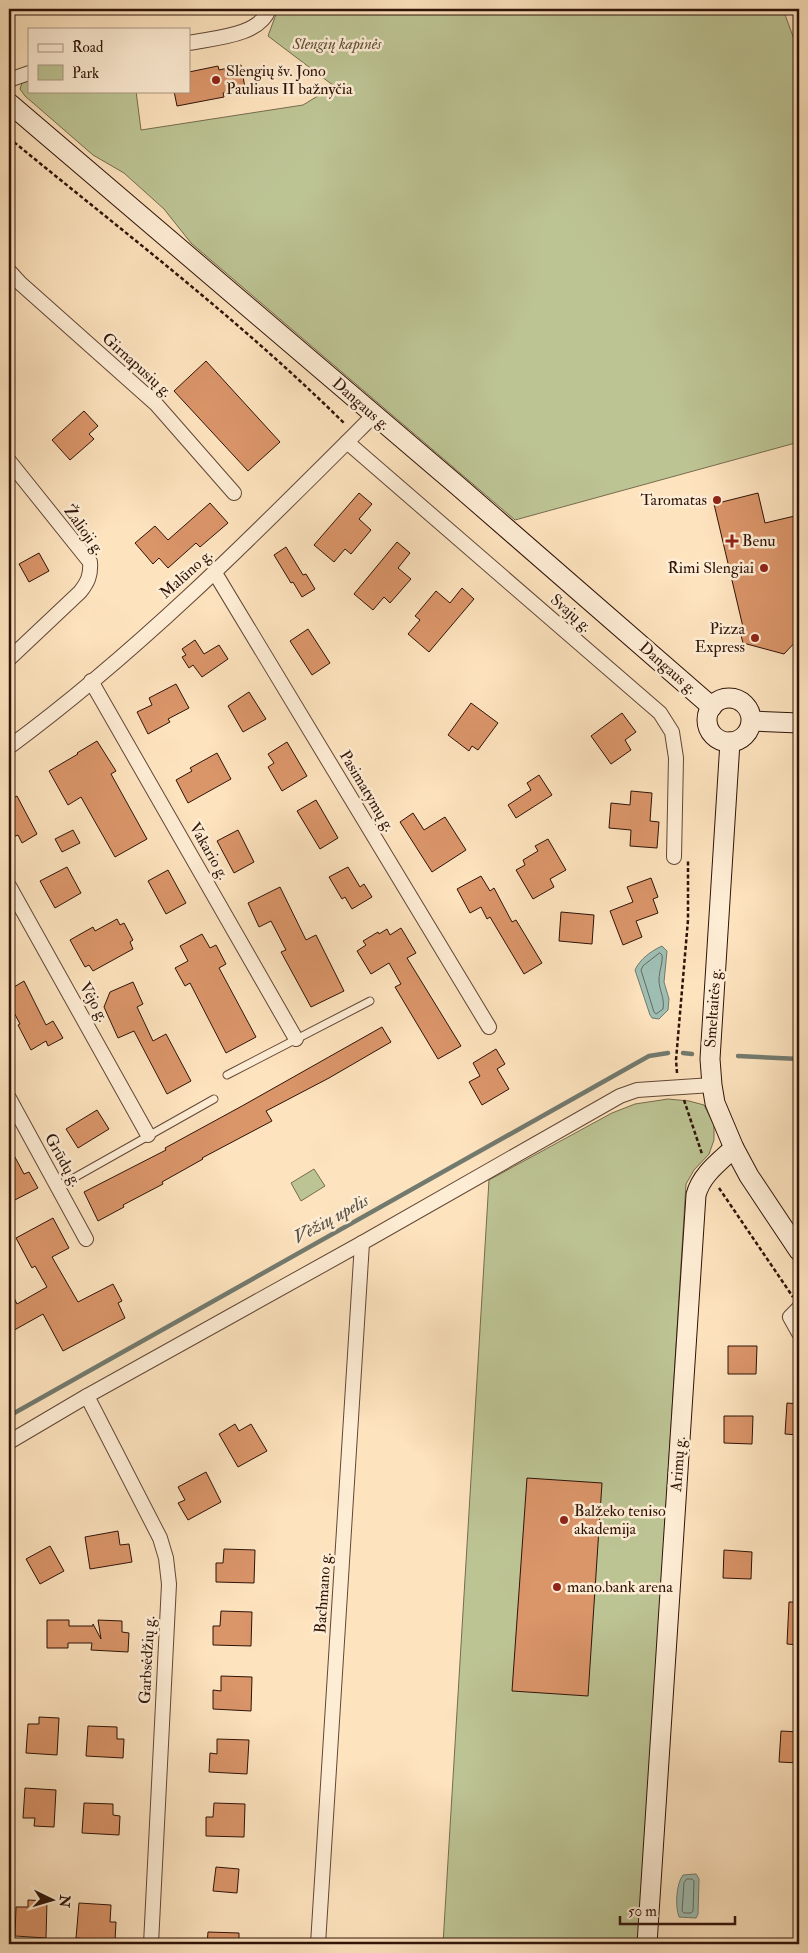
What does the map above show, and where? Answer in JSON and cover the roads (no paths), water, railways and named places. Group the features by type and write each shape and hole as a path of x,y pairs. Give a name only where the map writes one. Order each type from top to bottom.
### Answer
{"main road":[{"name":"Dangaus g.","path":"9,103 374,414 712,707"},
{"path":"725,699 741,701 750,714 752,722 745,736 730,742 722,741 715,737 707,722 708,714 712,707 725,699"},
{"path":"752,722 799,723"},
{"name":"Smeltaitės g.","path":"730,742 710,1059 712,1085 715,1103 734,1148 749,1176 799,1252"},
{"name":"Arimų g.","path":"648,1944 696,1195 708,1172 734,1148"}],"street":[{"path":"190,43 240,33 261,23 269,9"},
{"path":"9,80 28,73"},
{"name":"Girnapusių g.","path":"9,271 20,283 156,404 234,493"},
{"name":"Malūno g.","path":"9,747 91,682 215,573 374,414"},
{"name":"Svajų g.","path":"351,438 660,713 672,732 676,758 674,857"},
{"name":"Žalioji g.","path":"9,461 90,562 91,572 88,582 80,592 9,659"},
{"name":"Pasimatymų g.","path":"215,573 489,1027"},
{"name":"Vakario g.","path":"91,682 296,1038"},
{"name":"Vėjo g.","path":"9,886 148,1135"},
{"path":"9,1442 87,1396 362,1243 620,1096 638,1090 712,1085"},
{"name":"Grūdų g.","path":"9,1098 86,1240"},
{"name":"Bachmano g.","path":"318,1944 362,1243"},
{"path":"797,1303 790,1317 799,1333"},
{"name":"Garbsėdžių g.","path":"87,1396 160,1538 169,1584 151,1944"}],"lane":[{"path":"227,1075 370,1001"},
{"path":"72,1178 214,1100"}],"water":[{"path":"662,946 667,951 664,982 669,999 668,1010 659,1019 652,1018 650,1015 635,970 646,956"},
{"path":"696,1874 699,1879 698,1914 696,1918 679,1917 677,1895 679,1884 683,1875"}],"waterway":[{"name":"Vėžių upelis","path":"9,1416 649,1056 668,1053"},
{"name":"Vėžių upelis","path":"683,1053 692,1054"},
{"name":"Vėžių upelis","path":"738,1056 799,1059"}],"place":[{"name":"Slengių šv. Jono Pauliaus II bažnyčia","path":"216,80"},
{"name":"Taromatas","path":"717,500"},
{"name":"Benu","path":"732,541"},
{"name":"Rimi Slengiai","path":"764,568"},
{"name":"Pizza Express","path":"755,638"},
{"name":"Balžeko teniso akademija","path":"564,1520"},
{"name":"mano.bank arena","path":"557,1587"}],"park label":[{"name":"Slengių kapinės","path":"338,44"}]}
